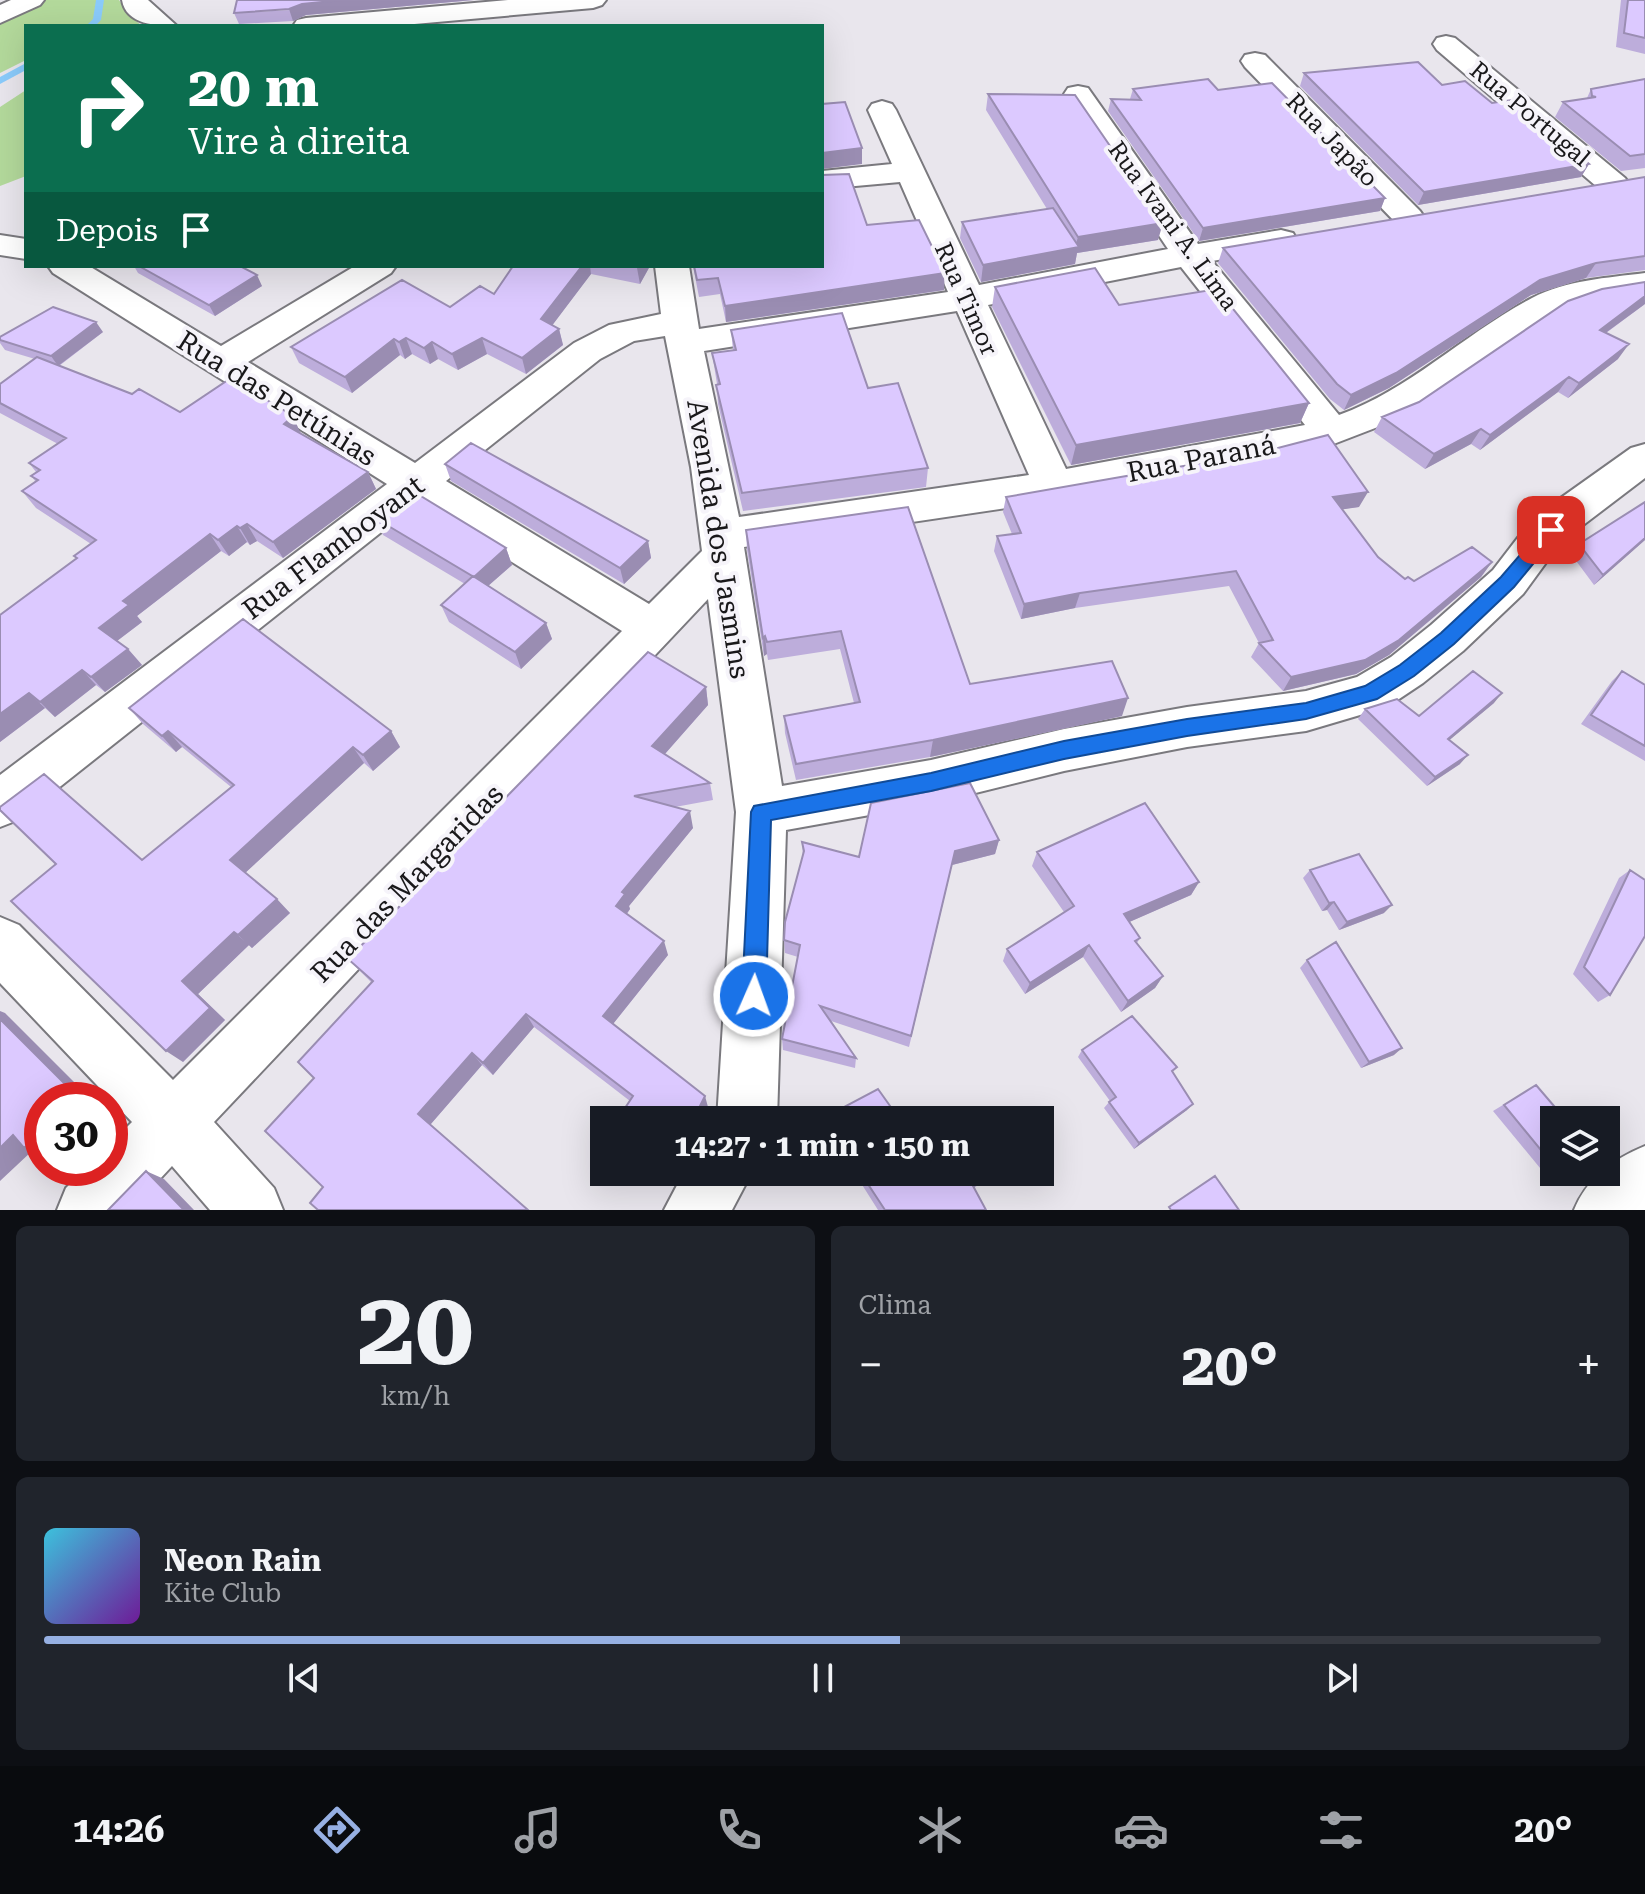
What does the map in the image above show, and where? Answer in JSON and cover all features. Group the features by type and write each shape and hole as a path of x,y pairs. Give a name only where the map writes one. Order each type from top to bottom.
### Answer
{"street":[{"path":"0,15 31,0"},
{"path":"135,0 135,5 161,24"},
{"path":"328,24 593,0"},
{"name":"Rua Portugal","path":"1446,44 1629,182"},
{"name":"Rua Japão","path":"1255,61 1409,218"},
{"name":"Rua Ivani A. Lima","path":"1078,94 1189,255 1331,432"},
{"name":"Rua Timor","path":"882,110 1054,486"},
{"path":"824,180 909,172"},
{"path":"1576,191 1629,182"},
{"name":"Rua Flamboyant","path":"0,804 587,351 615,333 634,327 682,333 967,299 1189,255 1315,234"},
{"path":"0,245 24,249"},
{"name":"Rua das Petúnias","path":"68,268 654,629"},
{"path":"220,363 376,268"},
{"name":"Avenida dos Jasmins","path":"672,268 682,333 711,467 761,812 748,1106"},
{"name":"Rua Paraná","path":"722,545 1245,451 1331,432 1371,419 1396,406 1545,305 1586,291 1645,283"},
{"path":"761,812 931,782 1064,750 1187,727 1306,711 1370,693 1407,670 1447,638 1508,582 1538,542 1563,518 1645,458"},
{"name":"Rua das Margaridas","path":"88,1210 654,629 722,545"},
{"path":"0,944 174,1123 252,1210"},
{"path":"1605,1210 1645,1177"},
{"path":"695,1210 711,1186"}],"green space":[{"path":"41,0 119,0 140,24 24,24 24,61 0,73 0,25"},
{"path":"24,91 24,177 0,186 0,107"}],"building":[{"path":"237,0 342,0 302,4 289,9 234,13"},
{"path":"1628,0 1645,0 1645,38 1624,33"},
{"path":"1418,62 1442,85 1465,81 1492,103 1512,100 1589,164 1424,192 1304,73"},
{"path":"1208,79 1218,90 1272,83 1385,198 1203,228 1111,99 1141,100 1133,89"},
{"path":"1645,79 1645,154 1630,156 1563,102 1596,97 1592,96 1591,89"},
{"path":"988,94 1075,95 1163,223 1078,237"},
{"path":"845,102 862,148 824,153 824,104"},
{"path":"849,174 867,225 919,220 945,273 725,306 718,278 697,280 694,268 824,268 824,175"},
{"path":"1645,177 1645,256 1596,263 1540,280 1396,373 1351,395 1337,384 1223,248"},
{"path":"1053,208 1079,247 983,265 962,222"},
{"path":"143,268 244,268 257,275 209,305"},
{"path":"512,268 580,268 541,319 559,329 522,358 482,338 452,354 432,342 424,348 406,338 399,342 394,339 345,377 291,347 402,280 450,307 480,286 494,294"},
{"path":"1095,268 1119,305 1217,289 1309,403 1076,445 995,287"},
{"path":"1645,282 1645,296 1600,330 1629,344 1579,383 1569,377 1490,435 1481,429 1434,454 1382,417 1419,402 1568,301 1602,289"},
{"path":"53,307 96,322 51,356 0,340 0,337"},
{"path":"842,313 868,388 898,383 928,468 742,493 716,385 720,384 712,353 736,350 731,330"},
{"path":"37,357 132,394 139,389 180,412 231,378 293,416 284,424 368,472 273,542 247,524 240,528 237,526 218,540 210,534 123,601 129,605 99,628 128,649 91,677 82,670 40,702 29,693 0,714 0,615 77,558 74,556 96,540 22,491 38,480 31,476 40,470 29,463 66,438 0,403 0,384"},
{"path":"1328,435 1368,492 1333,497 1378,557 1405,579 1408,577 1414,581 1472,547 1492,562 1399,640 1365,660 1291,677 1259,643 1273,640 1236,571 1024,604 997,536 1021,533 1006,497 1258,453"},
{"path":"471,443 648,541 620,568 445,464"},
{"path":"411,490 506,548 474,577 375,518"},
{"path":"1645,502 1645,538 1603,575 1579,544"},
{"path":"908,507 970,684 1112,661 1128,698 933,740 796,764 784,716 860,702 841,631 767,642 765,636 763,638 746,530"},
{"path":"473,576 546,623 515,652 441,605"},
{"path":"243,619 391,731 363,755 353,747 230,860 277,899 238,935 234,932 182,981 210,1008 166,1051 11,901 56,864 0,807 44,774 142,860 234,785 168,731 162,736 129,708"},
{"path":"648,652 706,687 652,746 710,783 634,796 690,811 622,892 625,894 616,906 664,941 603,1016 705,1096 700,1106 626,1106 633,1096 526,1014 483,1063 472,1053 418,1114 528,1210 318,1210 310,1203 323,1187 265,1131 314,1078 298,1062 373,981 348,959"},
{"path":"1473,671 1502,693 1448,739 1468,755 1435,777 1365,709 1397,699 1419,716"},
{"path":"1622,671 1645,685 1645,746 1591,715"},
{"path":"970,783 999,840 955,851 911,1036 820,1006 856,1058 782,1039 800,945 784,940 785,922 804,851 802,842 859,857 871,803"},
{"path":"1145,803 1199,882 1124,914 1140,938 1135,941 1163,976 1128,1001 1089,945 1030,983 1007,949 1074,906 1037,852"},
{"path":"1359,854 1392,905 1347,922 1334,902 1329,903 1310,870"},
{"path":"1630,870 1645,880 1645,936 1610,995 1584,967"},
{"path":"1336,942 1402,1048 1369,1062 1307,960"},
{"path":"1132,1016 1177,1067 1172,1071 1193,1104 1139,1143 1109,1102 1116,1097 1082,1050"},
{"path":"0,1019 63,1082 24,1082 24,1148 13,1135 0,1148"},
{"path":"1536,1085 1554,1106 1540,1106 1540,1149 1504,1105"},
{"path":"878,1089 890,1106 846,1106"},
{"path":"146,1171 183,1209 108,1210"},
{"path":"1215,1176 1239,1210 1171,1210 1169,1207"},
{"path":"869,1186 973,1186 986,1210 885,1210"}],"waterway":[{"path":"92,24 97,20 100,0"},
{"path":"0,81 24,67"}],"route":[{"path":"754,996 761,812 931,782 1064,750 1187,727 1286,715 1370,693 1407,670 1447,638 1508,582 1551,530"}]}
